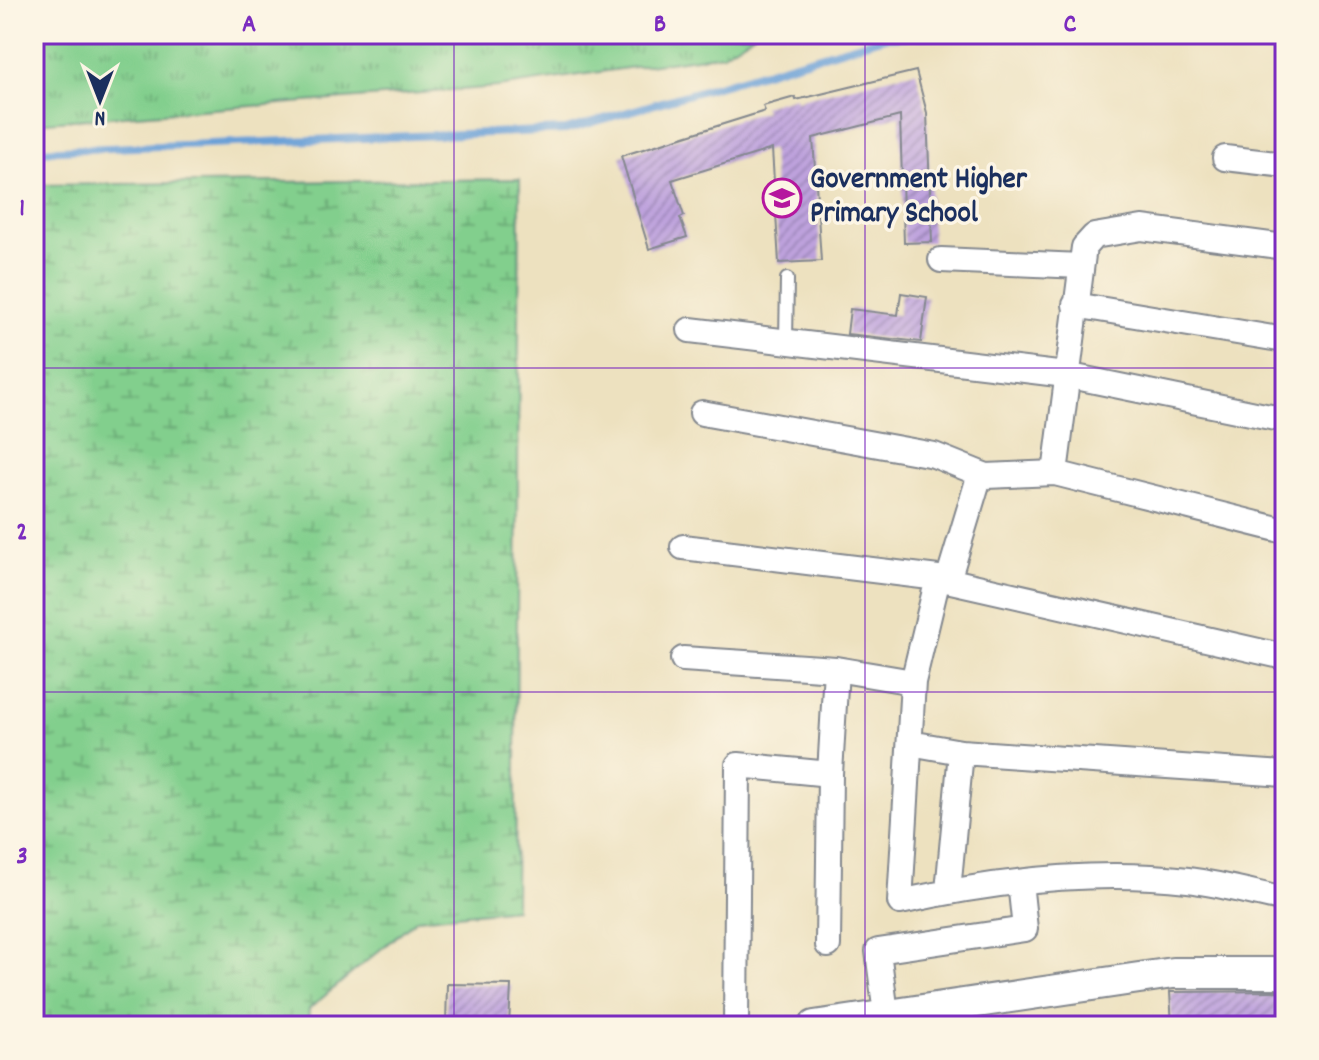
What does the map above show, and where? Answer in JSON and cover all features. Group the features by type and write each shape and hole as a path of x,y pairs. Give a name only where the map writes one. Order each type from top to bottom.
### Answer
{"street":[{"path":"1225,158 1285,165"},
{"path":"1055,473 1084,247 1094,236 1142,228 1285,247"},
{"path":"941,260 1081,266"},
{"path":"1075,305 1285,340"},
{"path":"690,330 1066,375 1285,420"},
{"path":"702,413 934,455 986,476 1055,473 1285,531"},
{"path":"980,474 943,579 913,682 900,902 948,891 1082,875 1189,880 1285,900"},
{"path":"683,547 943,579 1285,657"},
{"path":"683,659 836,669 913,682"},
{"path":"828,945 830,774 836,669"},
{"path":"910,743 961,752 1285,774"},
{"path":"948,891 961,752"},
{"path":"736,1026 738,765 830,774"},
{"path":"886,1014 878,951 1025,929 1020,882"},
{"path":"814,1026 1173,973 1285,973"}],"lane":[{"path":"786,341 787,279"}],"green space":[{"path":"34,34 754,34 723,54 498,87 34,123"},
{"path":"520,179 515,909 417,919 309,1009 308,1026 34,1026 34,185"}],"building":[{"path":"916,71 927,113 932,242 904,243 900,116 813,138 821,261 779,263 772,149 672,180 684,216 680,218 687,237 649,249 621,156 765,111 763,106"},
{"path":"901,293 927,297 921,342 847,334 850,309 898,315"},
{"path":"447,984 511,985 509,1026 446,1026"},
{"path":"1285,991 1285,1026 1172,1026 1170,992"}],"waterway":[{"path":"34,151 566,130 885,37 952,34"},
{"path":"1186,34 1285,52"}],"place":[{"name":"Government Higher Primary School","path":"782,198"}]}
